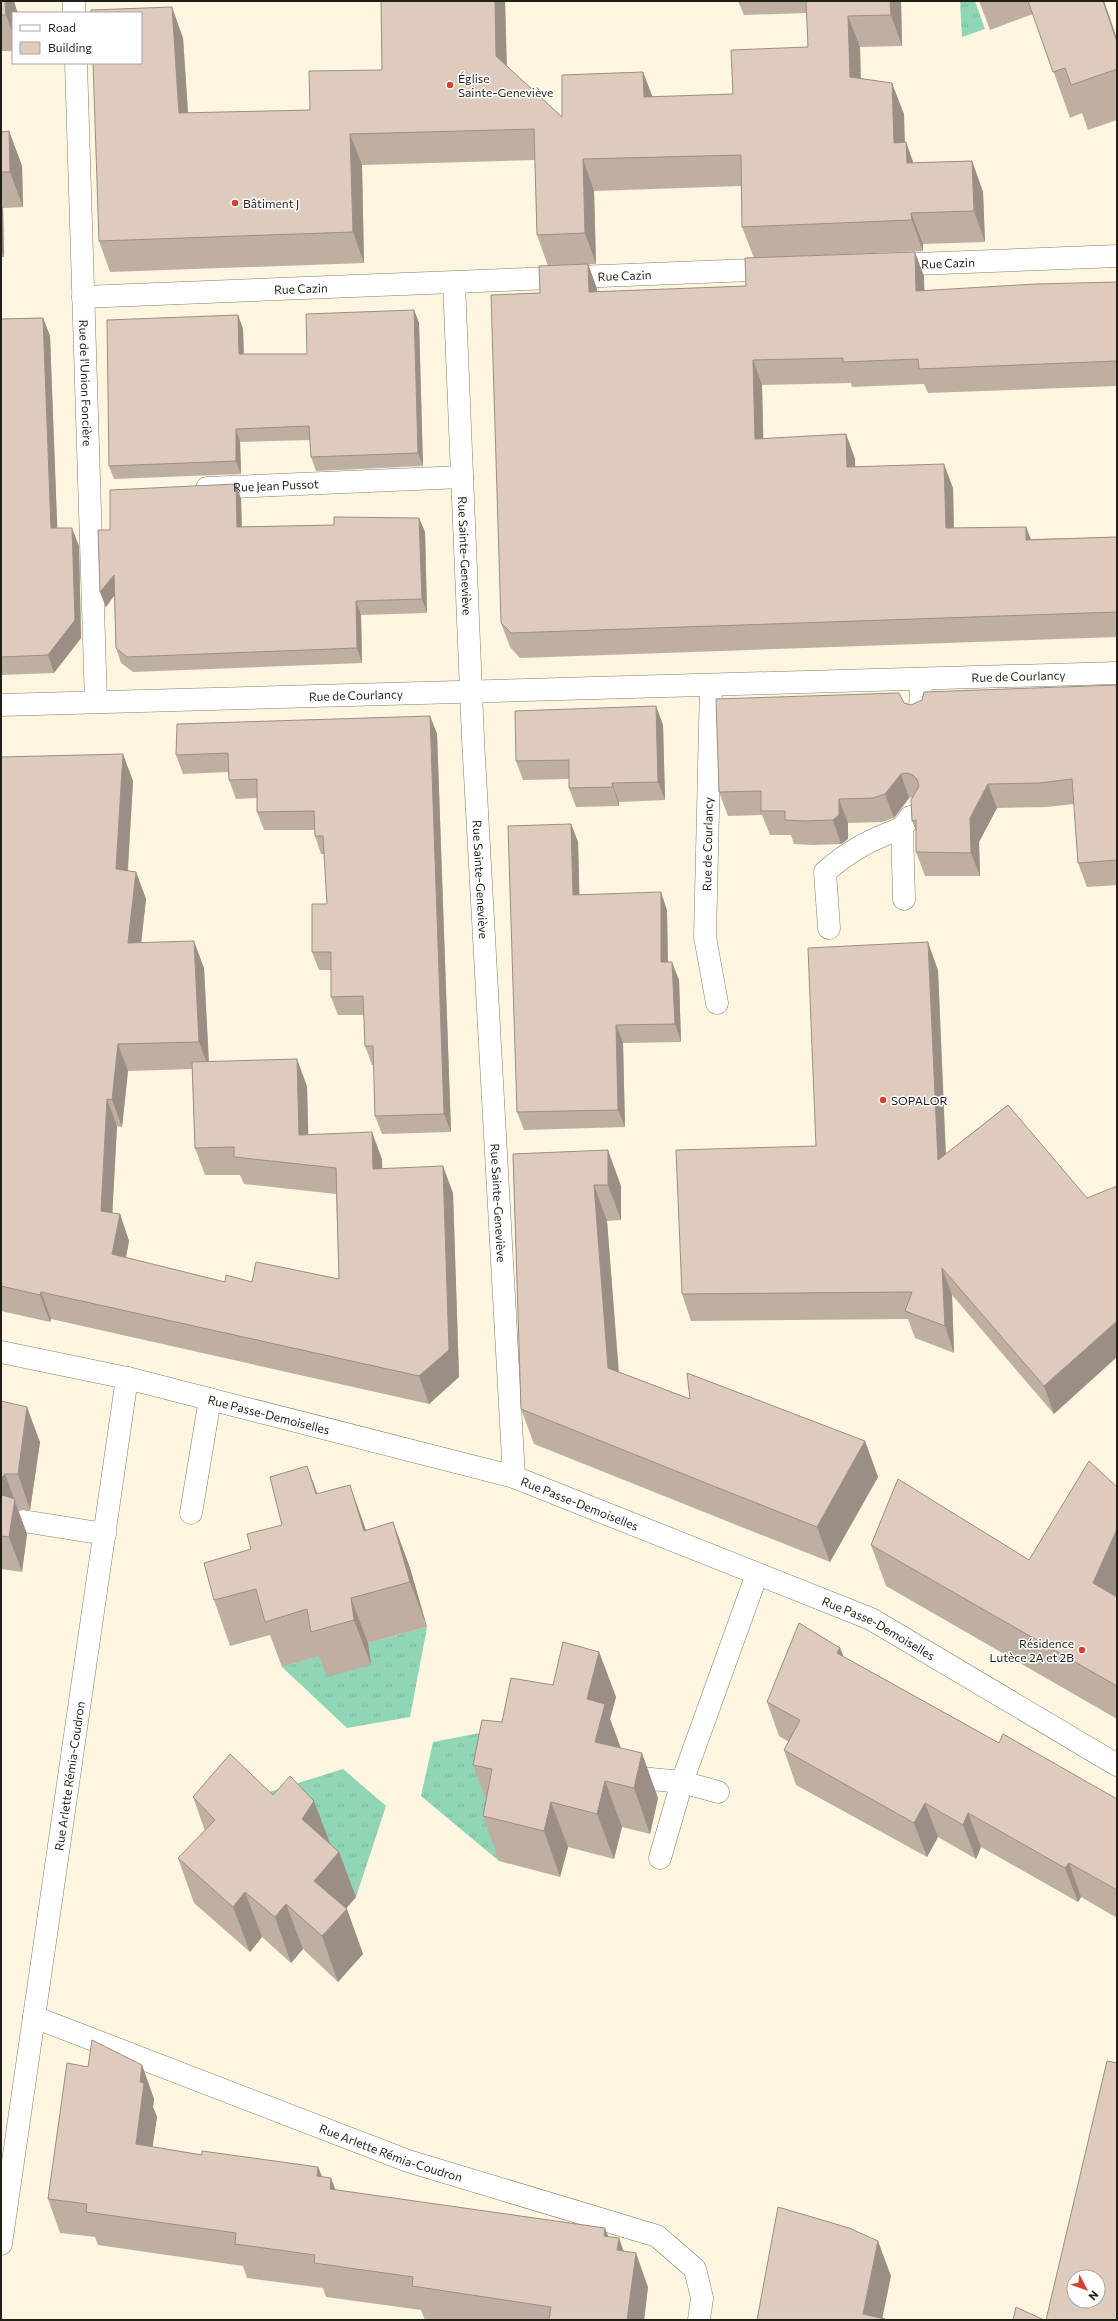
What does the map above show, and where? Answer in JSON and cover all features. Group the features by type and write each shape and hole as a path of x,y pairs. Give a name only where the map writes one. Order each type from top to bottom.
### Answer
{"street":[{"path":"74,1 74,12"},
{"name":"Rue de l'Union Foncière","path":"76,64 83,297 98,493 96,702"},
{"name":"Rue Cazin","path":"869,266 1117,256"},
{"name":"Rue Cazin","path":"83,297 797,269"},
{"name":"Rue Sainte-Geneviève","path":"454,282 471,692 514,1477"},
{"name":"Rue Jean Pussot","path":"185,489 462,478"},
{"name":"Rue de Courlancy","path":"1,705 1117,673"},
{"path":"920,717 921,679"},
{"name":"Rue de Courlancy","path":"711,685 705,937 717,1003"},
{"path":"829,928 825,872 839,860 869,840 902,828 915,809"},
{"path":"902,828 904,899"},
{"name":"Rue Passe-Demoiselles","path":"1,1352 127,1378 514,1477 871,1619 1117,1765"},
{"name":"Rue Arlette Rémia-Coudron","path":"1,2244 127,1378"},
{"path":"191,1513 210,1399"},
{"path":"23,1520 105,1534"},
{"path":"660,1858 682,1782 757,1574"},
{"path":"630,1776 682,1782 718,1792"},
{"name":"Rue Arlette Rémia-Coudron","path":"34,2017 408,2161 657,2236 695,2269 702,2298 698,2320"}],"green space":[{"path":"960,1 975,1 985,29 962,37"},
{"path":"427,1627 410,1717 347,1728 282,1667 324,1654 370,1665 368,1643"},
{"path":"527,1724 499,1861 421,1796 433,1742"},
{"path":"343,1769 386,1806 356,1897 247,1799"}],"building":[{"path":"1,1 5,1 6,15 1,15"},
{"path":"381,1 495,1 496,56 562,117 562,75 643,72 644,97 733,94 731,50 808,47 806,1 890,1 891,15 848,16 850,77 892,83 894,143 906,142 907,163 972,161 974,211 911,213 912,220 742,227 741,155 583,159 585,233 537,235 534,129 350,134 353,232 99,241 93,64 142,64 142,12 91,12 91,10 172,7 179,113 310,110 309,71 382,70"},
{"path":"1028,1 1103,1 1117,42 1117,69 1071,85 1065,68 1053,72"},
{"path":"9,131 10,172 1,172 1,132"},
{"path":"915,252 916,291 1036,284 1117,282 1117,361 919,369 918,359 843,362 843,358 753,360 755,439 846,434 847,467 944,464 946,528 1026,527 1026,540 1117,537 1117,612 511,633 501,623 491,295 540,293 539,266 588,264 589,292 746,286 745,258"},
{"path":"414,310 418,453 311,457 309,426 236,429 236,461 109,466 107,320 238,315 239,354 307,354 306,314"},
{"path":"43,318 51,528 72,528 75,620 48,655 1,657 1,319"},
{"path":"236,484 237,527 334,525 334,517 419,518 422,599 356,601 357,648 127,657 116,648 114,575 100,592 98,530 110,530 110,490"},
{"path":"1117,685 1117,860 1078,863 1072,779 1039,783 988,784 970,818 971,853 916,852 916,820 912,821 911,800 919,786 917,779 913,775 907,773 901,774 885,794 873,798 839,799 839,815 833,820 785,820 785,811 761,811 761,791 719,792 716,699 899,693 904,703 911,705 922,700 924,692"},
{"path":"656,706 658,782 612,783 613,787 569,788 569,760 516,761 515,711"},
{"path":"430,716 444,1114 375,1116 373,1046 365,1046 363,996 331,997 331,952 312,952 312,904 327,904 323,836 315,836 314,811 257,812 257,779 229,780 228,753 176,755 177,724"},
{"path":"123,754 116,869 136,872 128,943 194,941 199,1042 118,1044 112,1100 107,1099 101,1211 120,1214 112,1254 225,1282 226,1275 252,1282 256,1262 339,1279 336,1168 234,1157 234,1147 195,1148 192,1062 297,1059 299,1135 372,1132 373,1169 443,1166 449,1350 419,1376 41,1292 40,1295 1,1286 1,757"},
{"path":"571,824 573,895 661,892 661,962 672,962 675,1024 616,1025 618,1110 517,1112 508,826"},
{"path":"928,942 938,1160 1008,1105 1087,1198 1117,1186 1117,1321 1044,1386 942,1268 945,1326 905,1311 912,1292 682,1294 676,1150 816,1146 808,948"},
{"path":"608,1150 608,1185 594,1185 608,1368 690,1399 687,1373 865,1441 817,1527 521,1409 513,1154"},
{"path":"1,1401 27,1407 18,1474 5,1474 1,1478"},
{"path":"1089,1461 1117,1487 1117,1529 1093,1583 1117,1597 1117,1686 871,1545 898,1479 1029,1560"},
{"path":"307,1466 316,1494 350,1485 364,1531 393,1522 410,1582 351,1598 354,1620 311,1632 307,1609 265,1622 256,1589 214,1600 204,1563 251,1549 247,1534 282,1525 270,1477"},
{"path":"1,1492 2,1495 15,1499 9,1537 1,1536"},
{"path":"799,1623 840,1648 837,1653 999,1743 1003,1734 1117,1799 1117,1890 1069,1863 1065,1868 968,1813 963,1825 925,1803 914,1823 784,1750 800,1720 767,1702"},
{"path":"563,1642 599,1652 587,1699 605,1704 595,1742 642,1753 634,1788 605,1781 597,1814 551,1802 544,1831 483,1816 492,1769 473,1765 482,1720 502,1722 511,1678 553,1685"},
{"path":"230,1754 273,1795 290,1776 314,1801 302,1819 339,1852 314,1881 347,1909 322,1936 286,1904 275,1917 245,1892 233,1907 178,1858 215,1820 193,1797"},
{"path":"92,2040 142,2065 140,2082 144,2083 136,2144 202,2155 202,2151 318,2167 317,2176 331,2178 330,2189 605,2228 604,2236 619,2238 617,2250 636,2253 627,2320 549,2320 551,2307 412,2286 413,2277 314,2263 315,2255 235,2244 236,2233 86,2212 87,2204 48,2199 67,2063 88,2067"},
{"path":"1107,2061 1117,2063 1117,2320 1046,2320"},
{"path":"778,2207 849,2228 878,2241 863,2314 885,2320 757,2320"},
{"path":"1016,2307 1044,2320 1013,2320"}],"place":[{"name":"Église Sainte-Geneviève","path":"450,85"},
{"name":"Bâtiment J","path":"235,203"},
{"name":"SOPALOR","path":"883,1100"},
{"name":"Résidence Lutèce 2A et 2B","path":"1082,1650"}]}
